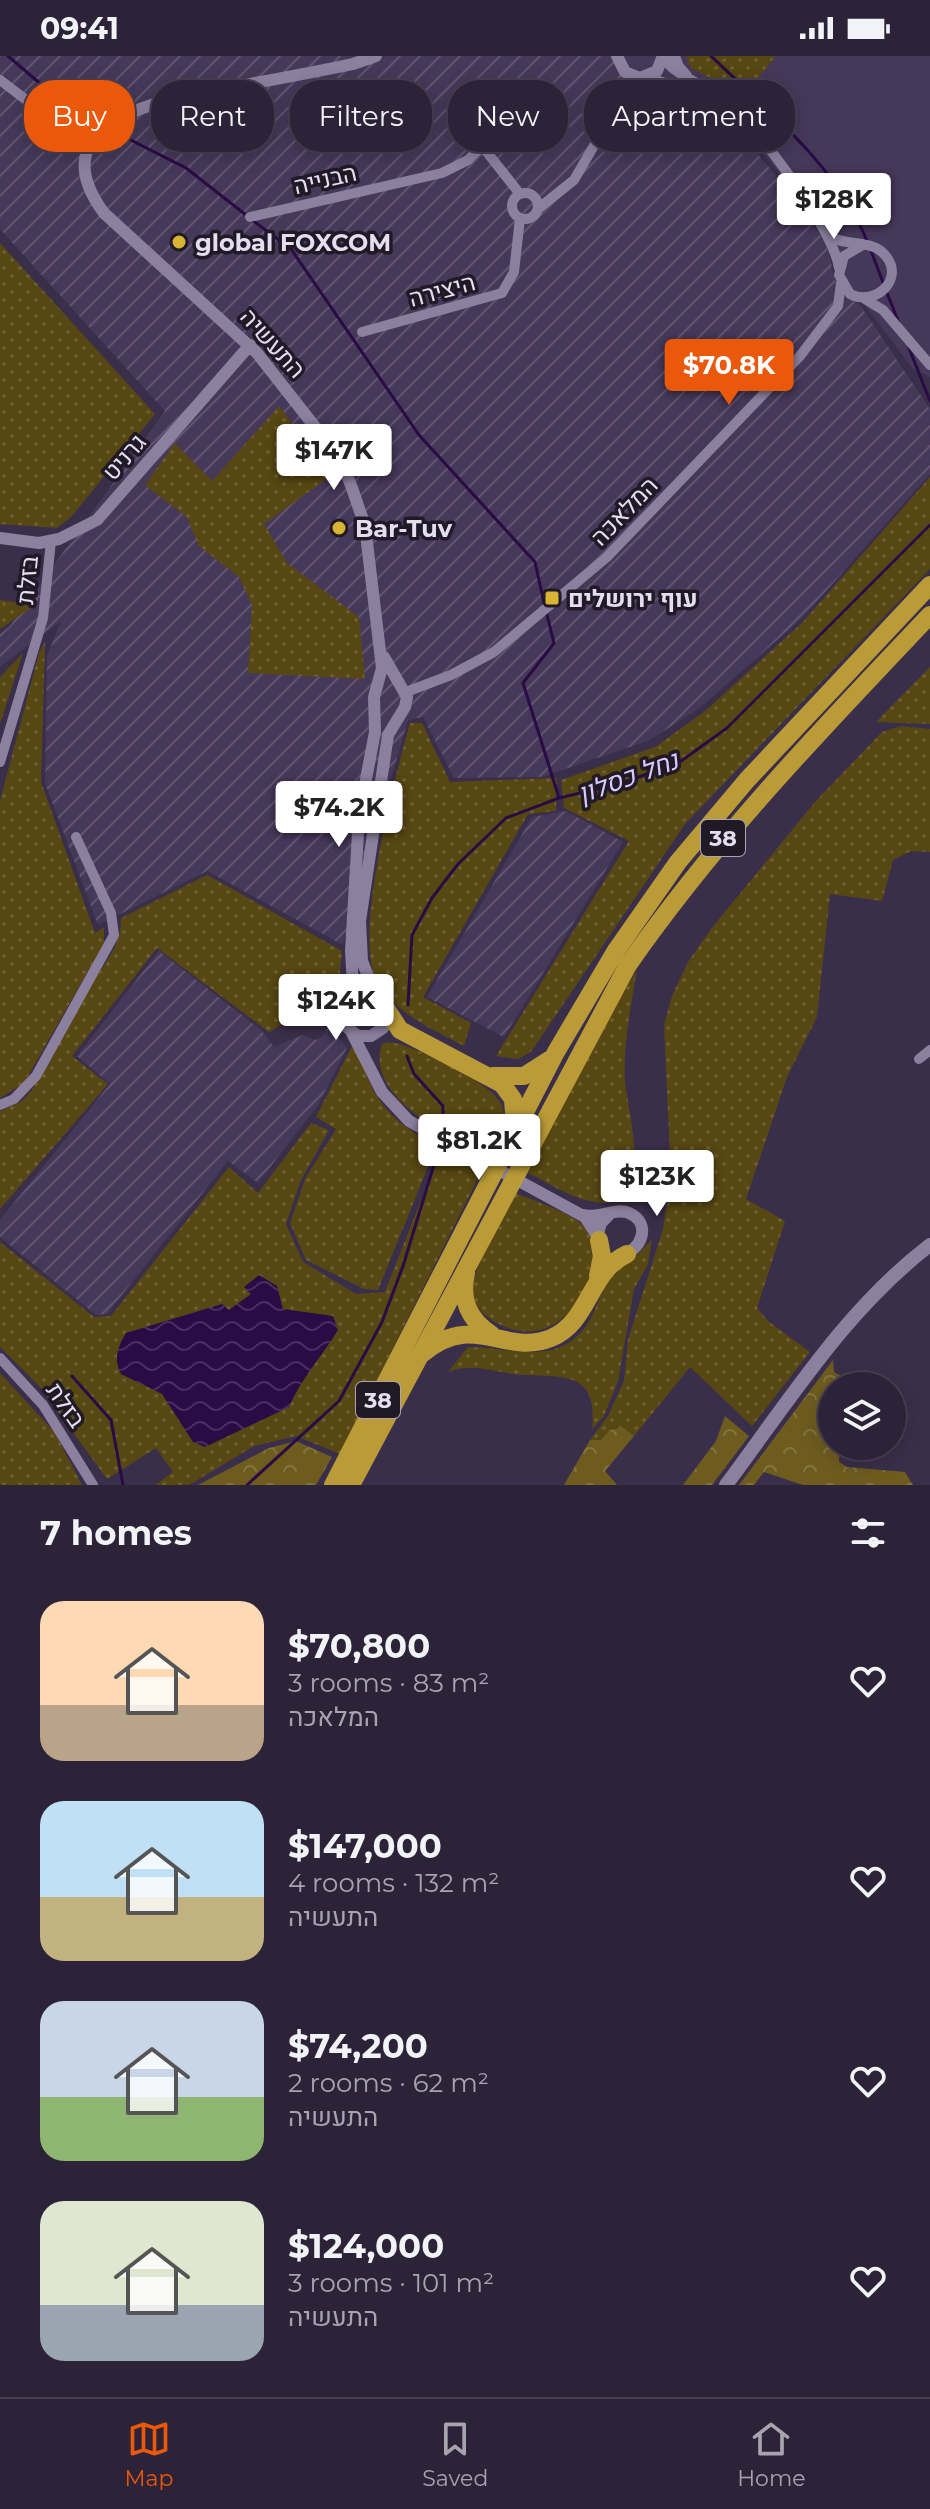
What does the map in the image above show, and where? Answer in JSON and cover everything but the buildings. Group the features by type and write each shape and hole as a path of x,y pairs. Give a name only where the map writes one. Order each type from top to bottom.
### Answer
{"highway":[{"name":"38","path":"333,1485 556,1052 615,952 678,862 747,780 930,585"},
{"name":"38","path":"351,1485 599,1016 678,893 734,824 930,615"},
{"path":"381,1003 393,1024 408,1035 485,1073 502,1078 524,1076 556,1052"},
{"path":"378,1033 408,1035"},
{"path":"485,1073 510,1094 516,1111 515,1132"},
{"path":"595,1285 602,1264 599,1238"},
{"path":"417,1359 432,1346 453,1336 492,1335 526,1342 554,1337 577,1318 609,1265 627,1254"},
{"path":"471,1258 464,1278 465,1304 477,1324 492,1335"}],"main road":[{"path":"726,1485 848,1322 887,1280 930,1245"}],"street":[{"path":"135,111 153,104 353,64 376,56"},
{"path":"539,208 534,196 520,194 515,197 512,208 520,218 533,217 539,208 574,180 640,77 657,71 663,56 693,80"},
{"path":"674,56 686,76"},
{"path":"618,57 625,72 663,80"},
{"path":"0,80 24,98"},
{"name":"הבנייה","path":"250,217 442,173 468,160 482,146 520,194"},
{"name":"התעשיה","path":"88,152 86,176 104,213 250,345 341,460 365,526 382,652 378,688"},
{"path":"769,152 825,233 839,268 841,283 850,294 878,305 930,365"},
{"name":"היצירה","path":"362,332 502,293 514,272 520,218"},
{"path":"825,233 843,243 873,247 887,256 892,272 886,301 890,319"},
{"path":"839,268 846,253 861,246"},
{"name":"המלאכה","path":"402,688 451,675 494,652 578,584 785,374 834,312 840,300 841,283"},
{"path":"862,298 878,295 889,284"},
{"name":"המלאכה","path":"834,312 862,298"},
{"name":"גרניט","path":"0,538 19,542 51,541 79,532 97,520 250,345"},
{"name":"בזלת","path":"0,762 43,618 51,541"},
{"name":"התעשיה","path":"382,652 402,688"},
{"path":"369,1065 369,1045 386,1022 362,961 360,921 388,735 405,707 402,688 387,683 378,688 375,732 359,816 351,951 353,986 344,1019 369,1065 394,1107 434,1138 580,1214 593,1224 610,1253 627,1254 640,1243 640,1223 627,1212 596,1217 580,1214"},
{"path":"375,705 382,714 398,714"},
{"path":"0,1105 14,1099 36,1076 114,935 111,913 76,837"},
{"path":"348,1002 359,994 381,1003"},
{"path":"352,1033 364,1037 378,1033"},
{"path":"919,1059 930,1050"},
{"path":"599,1238 601,1223 610,1214"},
{"name":"בזלת","path":"0,1358 37,1397 91,1483"}],"shaded area":[{"path":"0,56 612,56 626,77 640,80 584,80 584,152 756,152 798,202 826,244 838,291 860,305 930,409 930,474 803,617 701,707 650,740 542,777 454,778 423,717 408,720 343,945 207,871 98,925 45,783 47,656 61,621 0,667 0,634 10,626 165,411 0,229"},
{"path":"616,56 930,56 930,377 913,369 864,304 838,287 829,244 797,194 761,152 795,152 795,80 638,80 631,77"},
{"path":"686,56 776,56 756,80 714,80 691,68"},
{"path":"0,243 155,414 71,517 57,528 0,524"},
{"path":"279,406 332,475 264,524 287,563 359,617 365,679 248,673 252,605 239,577 199,546 187,517 145,485 175,443 212,481"},
{"path":"930,477 930,569 685,824 531,1052 518,1059 496,1056 629,841 564,808 561,780 655,747 704,712 803,622"},
{"path":"0,600 35,605 0,629"},
{"path":"45,642 41,782 95,933 104,927 104,943 24,1083 0,1098 0,801 39,653"},
{"path":"23,653 0,724 0,677"},
{"path":"930,667 930,724 876,722"},
{"path":"410,723 422,723 450,782 557,778 556,811 528,814 423,997 471,1023 464,1046 427,1027 394,1003 377,981 371,959 370,929 379,855"},
{"path":"901,726 930,729 930,852 911,851 893,860 882,901 830,894 817,1017 787,1077 746,1199 785,1221 757,1308 768,1321 810,1352 752,1426 690,1367 634,1436 624,1428 601,1440 590,1440 608,1416 624,1381 628,1340 663,1229 671,1177 664,1025 672,996 688,962 711,929 815,802 882,732"},
{"path":"566,811 623,842 504,1037 427,997 532,817"},
{"path":"207,875 342,951 337,1000 313,1007 269,1032 157,948 72,1056 108,1084 0,1209 0,1111 22,1101 32,1090 80,1003 110,957 118,938 121,918"},
{"path":"159,951 261,1030 274,1047 303,1035 316,1040 322,1037 329,1025 347,1048 318,1105 258,1183 228,1161 107,1314 96,1315 0,1237 0,1220 110,1084 77,1056"},
{"path":"637,970 625,1052 625,1080 633,1137 632,1179 625,1194 612,1202 590,1201 566,1193 528,1173 596,1036"},
{"path":"354,1042 368,1079 383,1104 403,1124 436,1147 378,1290 364,1289 306,1260 290,1223 305,1179 336,1129 316,1117"},
{"path":"388,1042 414,1049 467,1075 494,1095 501,1104 504,1117 492,1158 436,1128 399,1099 386,1082 380,1064 382,1044"},
{"path":"311,1123 329,1130 301,1180 286,1224 303,1262 356,1294 385,1292 441,1149 481,1172 340,1454 296,1436 254,1446 189,1485 155,1485 173,1472 156,1448 107,1479 40,1387 0,1347 0,1242 94,1317 111,1316 229,1167 258,1193"},
{"path":"516,1193 576,1220 592,1239 589,1280 579,1300 564,1317 544,1329 521,1331 495,1322 481,1311 473,1295 473,1284 482,1257"},
{"path":"652,1239 648,1264 634,1289 618,1381 604,1416 592,1429 589,1395 582,1385 572,1380 472,1368 448,1372 468,1347 533,1352 563,1346 588,1323 611,1278"},
{"path":"0,1373 55,1433 82,1485 0,1485"}],"green space":[{"path":"833,1360 834,1372 824,1372"},
{"path":"818,1380 818,1460 839,1460 847,1467 905,1472 913,1485 803,1485 764,1472 754,1485 739,1485"},
{"path":"725,1416 749,1436 712,1485 683,1485 716,1441"},
{"path":"624,1428 634,1436 605,1471 617,1485 564,1485 590,1440 601,1440 610,1430"},
{"path":"296,1441 332,1457 316,1485 198,1485 269,1448"}],"water":[{"path":"259,1275 277,1286 283,1309 333,1316 338,1330 289,1407 205,1447 193,1442 162,1394 121,1374 117,1364 119,1348 126,1333 222,1304 229,1310 251,1294 244,1287"}],"waterway":[{"path":"8,56 36,80"},
{"path":"711,56 819,164 838,188 867,241"},
{"path":"135,142 186,168 246,215"},
{"path":"252,220 291,249 419,435 535,562 544,603"},
{"path":"870,248 884,285"},
{"path":"887,293 899,323"},
{"path":"909,348 930,401"},
{"name":"נחל כסלון","path":"408,1005 412,935 432,898 458,864 506,818 559,798 618,784 677,764 727,728 930,525"},
{"path":"546,611 554,643 523,683 559,798"},
{"name":"נחל כסלון","path":"407,1056 414,1074 443,1106 443,1135"},
{"name":"נחל כסלון","path":"247,1485 339,1401 382,1322 403,1266 441,1142"},
{"path":"72,1376 111,1420 123,1485"}],"place":[{"name":"global FOXCOM","path":"179,242"},
{"name":"Bar-Tuv","path":"339,528"},
{"name":"עוף ירושלים","path":"552,598"}]}
